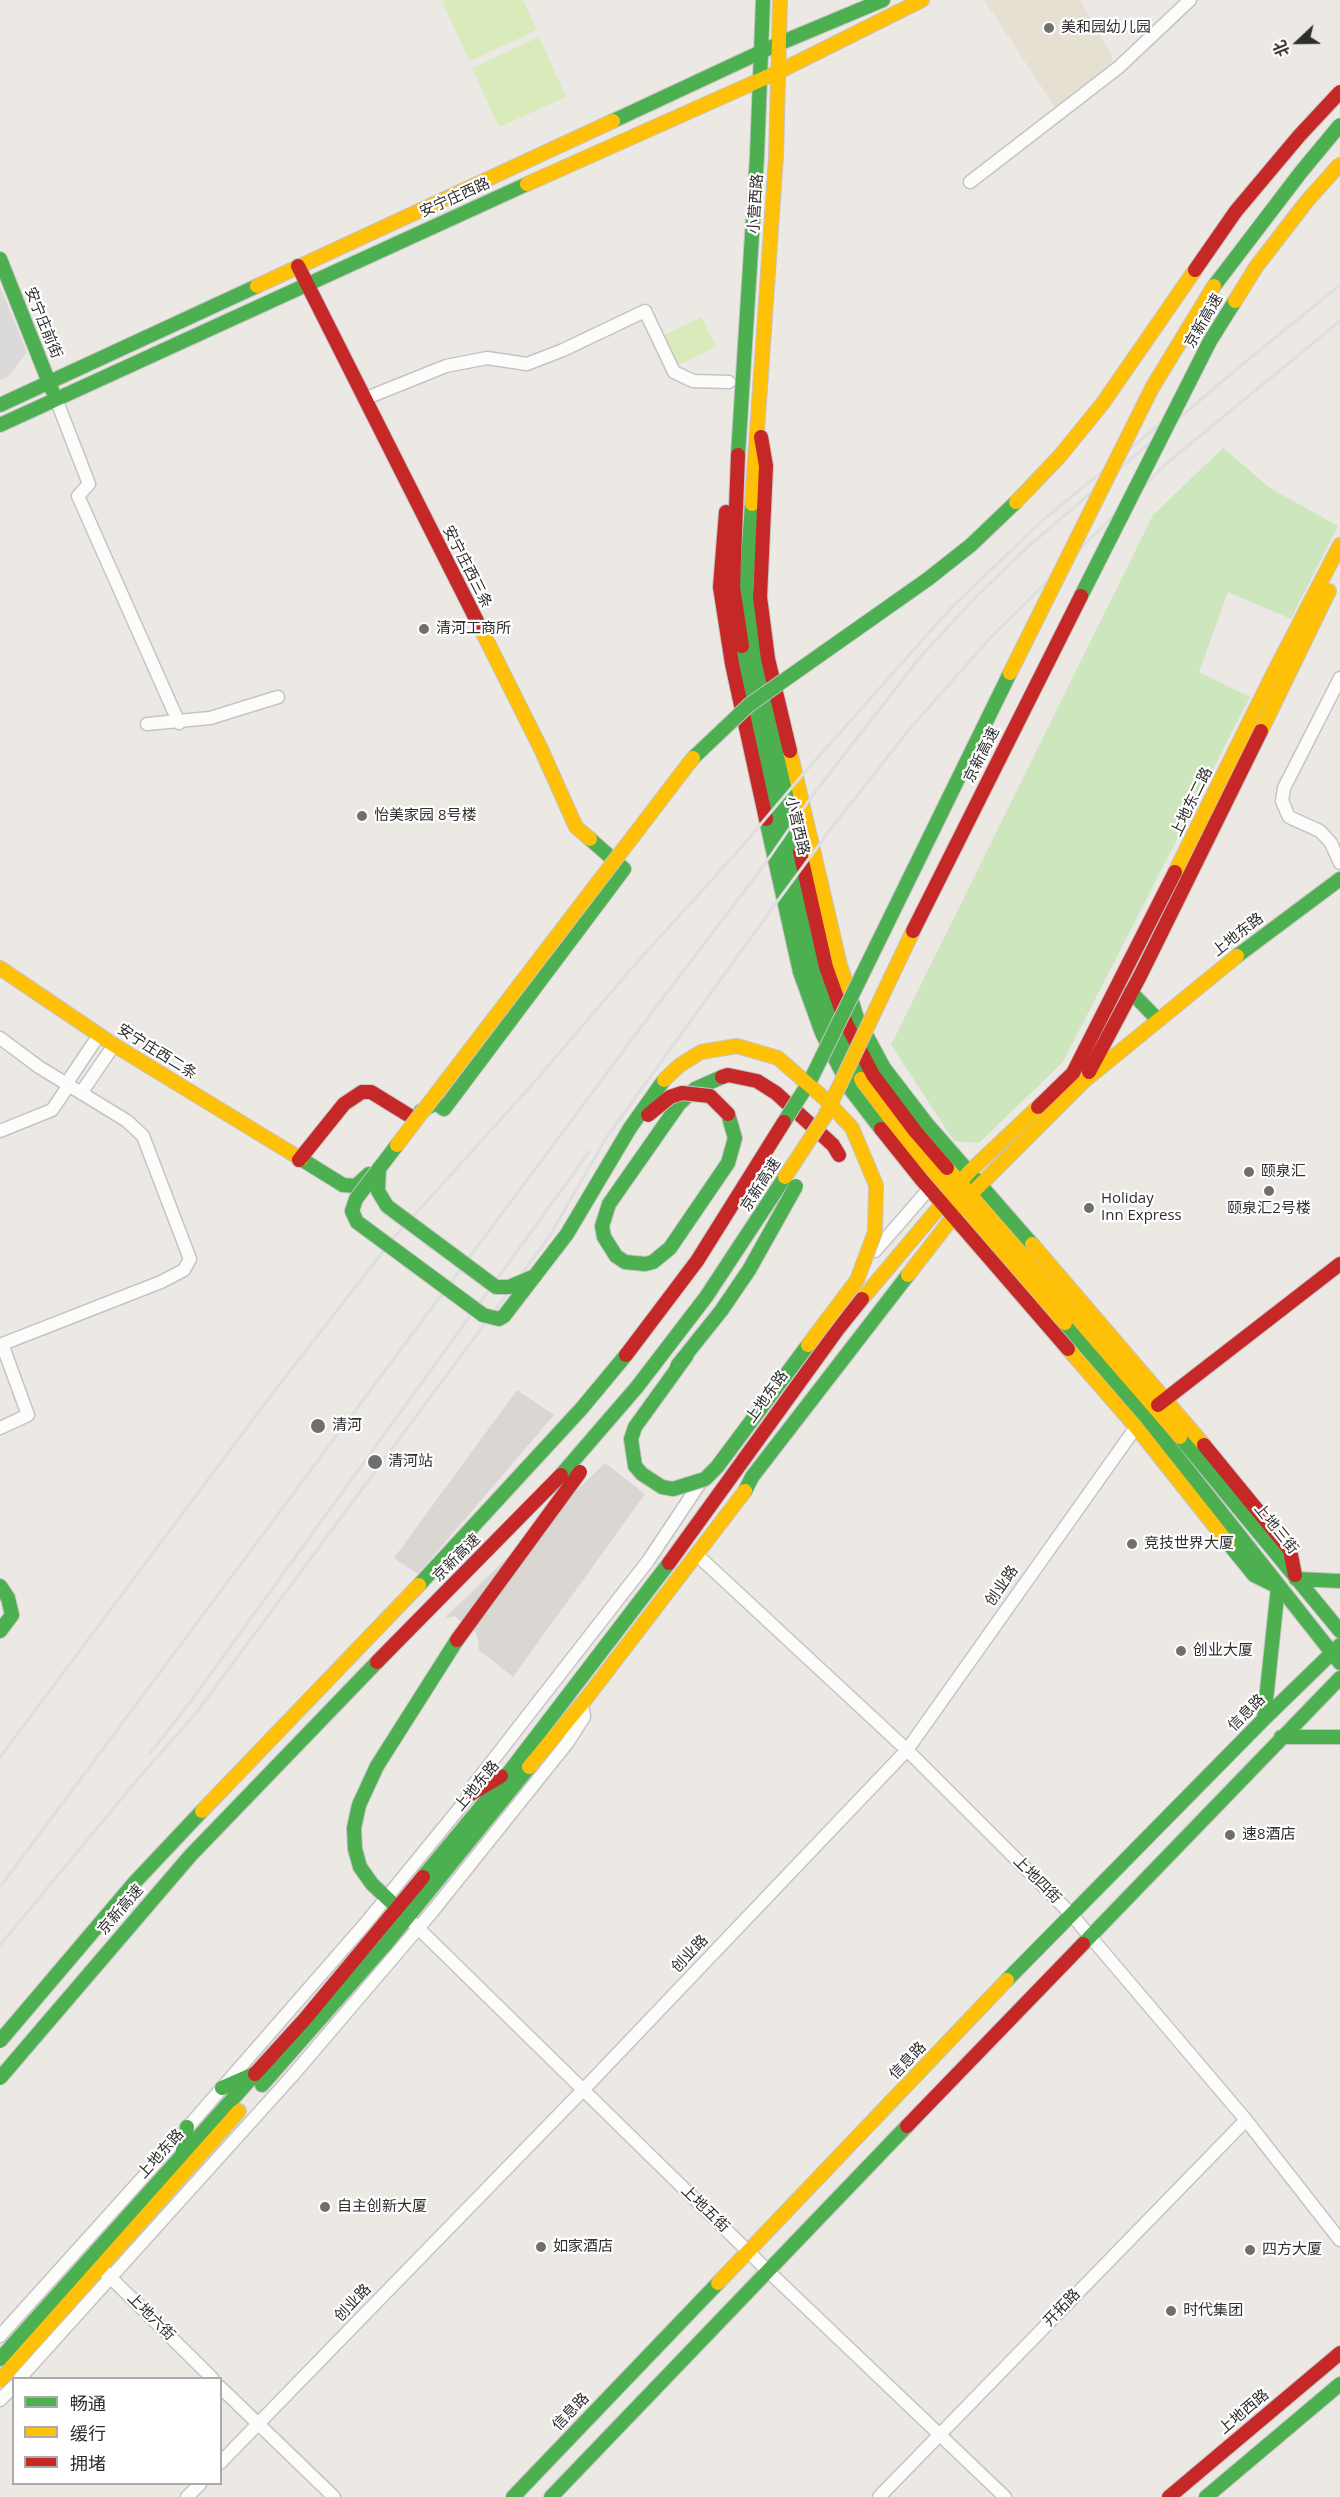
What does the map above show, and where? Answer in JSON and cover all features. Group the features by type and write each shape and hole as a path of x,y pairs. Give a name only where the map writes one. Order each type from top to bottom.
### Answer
{"main road":[{"name":"小营西路","path":"763,0 740,409 734,587 744,663 813,970 834,1028 863,1082 950,1193"},
{"name":"小营西路","path":"780,0 776,157 746,588 756,663 826,967 846,1023 873,1075 915,1131 950,1193"},
{"name":"安宁庄西路","path":"0,405 778,44 884,0"},
{"name":"安宁庄西路","path":"0,425 433,226 778,72 922,0"},
{"path":"825,1116 792,1195 755,1260 721,1311 635,1427 631,1439 635,1466 642,1474 662,1487 673,1489 705,1479 717,1467 857,1280 874,1232 876,1185 852,1128 825,1099 778,1058 737,1046 701,1052 680,1065 660,1085 630,1128 567,1234 504,1317 499,1319 483,1315 357,1222 352,1210 356,1198 366,1184 683,769 707,743 749,705 928,579 971,545 1030,488 1059,457 1103,403 1236,211 1299,136 1340,92"},
{"name":"京新高速","path":"0,2041 35,1997 178,1834 473,1528 582,1408 631,1349 697,1261 810,1081 920,853 1152,388 1212,289 1301,172 1340,125"},
{"name":"京新高速","path":"0,2078 198,1848 261,1780 575,1461 637,1387 706,1297 825,1116 940,875 1210,341 1256,267 1307,201 1340,164"},
{"name":"安宁庄前街","path":"0,259 56,399"},
{"name":"安宁庄西三条","path":"298,266 541,749 576,827 624,869 444,1109 436,1103 410,1116"},
{"name":"小营西路","path":"740,409 728,481 720,587 732,664 801,972 822,1033 851,1090 929,1189 950,1193 966,1201 969,1172 927,1124 884,1068 857,1018 840,965 768,659 760,597 766,466 757,410"},
{"name":"上地东二路","path":"1079,1077 1117,990 1272,676 1340,545"},
{"name":"上地东二路","path":"1079,1077 1131,992 1340,569"},
{"name":"上地东路","path":"0,2380 90,2291 101,2267 386,1946 402,1912 666,1567 838,1329 950,1193 969,1172 1079,1077 1158,1020 1252,944 1340,879"},
{"name":"安宁庄西二条","path":"0,968 114,1045 343,1185 356,1186 365,1179 410,1116"},
{"path":"1131,992 1158,1020"},
{"path":"612,1161 635,1129 655,1107 670,1097 682,1093 710,1096 728,1114 735,1138 728,1163 670,1248 653,1262 645,1264 625,1262 616,1256 609,1249 602,1226 609,1204 679,1104 695,1089 715,1078 728,1075 757,1081 776,1093 833,1145 839,1155"},
{"path":"950,1193 966,1201 1079,1077"},
{"path":"299,1160 344,1104 362,1092 371,1092 410,1116"},
{"path":"379,1168 378,1191 387,1206 496,1287 509,1287 536,1275"},
{"name":"上地东路","path":"0,2359 68,2272 90,2256 258,2073 402,1912 582,1704 746,1490 752,1477 966,1201"},
{"name":"上地三街","path":"966,1201 1290,1550 1296,1579"},
{"name":"上地三街","path":"966,1201 1156,1408 1278,1587 1337,1654"},
{"name":"上地三街","path":"966,1201 1136,1427 1254,1575 1278,1587"},
{"path":"1136,1427 1156,1408 1340,1264"},
{"path":"402,1912 372,1884 360,1867 355,1849 354,1828 359,1805 377,1766 457,1640 584,1467 687,1355"},
{"path":"1296,1579 1340,1581"},
{"path":"1296,1579 1340,1631"},
{"path":"0,1586 8,1598 12,1615 0,1632"},
{"path":"1264,1719 1278,1587"},
{"name":"信息路","path":"513,2497 1071,1914 1264,1719 1337,1654"},
{"path":"551,2497 1340,1678"},
{"path":"1281,1737 1340,1737"},
{"path":"471,1794 512,1769"},
{"path":"222,2088 258,2073"},
{"path":"181,2157 188,2127"},
{"name":"上地西路","path":"1169,2497 1340,2353"},
{"path":"1206,2497 1340,2384"}],"street":[{"path":"970,182 1119,67 1190,0"},
{"path":"364,399 446,366 487,358 527,364 563,350 645,311 674,372 693,381 729,382"},
{"path":"56,399 89,484 78,496 179,723"},
{"path":"1340,678 1284,788 1282,801 1289,817 1320,831 1331,843 1340,863"},
{"path":"147,724 179,723 210,718 278,697"},
{"path":"0,1131 52,1110 99,1035"},
{"path":"0,1038 127,1121 143,1136 190,1259 184,1270 160,1282 1,1344 28,1416 0,1428"},
{"path":"81,1093 114,1045"},
{"path":"0,2336 68,2272 471,1794 472,1787 648,1561 678,1513 827,1311 886,1237 929,1189"},
{"name":"创业路","path":"222,2461 583,2090 906,1750 1136,1427"},
{"name":"上地四街","path":"696,1554 906,1750 1071,1914 1246,2120 1340,2240"},
{"path":"22,2377 90,2291 111,2278 293,2075 418,1928 568,1742 584,1717 582,1704"},
{"name":"上地五街","path":"402,1912 768,2271 1005,2497"},
{"name":"开拓路","path":"879,2497 1246,2120"},
{"name":"上地六街","path":"90,2256 210,2377"},
{"path":"68,2272 90,2291"},
{"path":"0,2400 12,2388"},
{"path":"222,2390 334,2497"},
{"path":"187,2497 199,2485"}],"shaded area":[{"name":"美和园幼儿园","path":"984,0 1080,0 1112,56 1110,69 1057,110"},
{"path":"0,286 27,352 8,377 0,380"},
{"path":"517,1390 554,1415 418,1574 394,1558"},
{"path":"605,1463 645,1494 513,1677 479,1650 477,1635 473,1629 454,1616 444,1619"}],"green space":[{"path":"446,0 523,0 537,30 470,61 442,2"},
{"path":"539,37 566,97 499,127 472,68"},
{"path":"701,317 716,347 676,366 662,336"},
{"path":"1223,448 1270,488 1338,526 1291,619 1228,592 1199,672 1250,697 1063,1062 979,1143 954,1141 891,1045 1153,515"}],"railway":[{"path":"0,1887 762,868 812,796 921,656 974,599 1031,544 1238,368 1340,285"},
{"path":"0,1945 137,1780 196,1713 549,1237 606,1138 833,826 908,731 990,638 1167,463 1340,321"},
{"path":"0,1757 272,1394 392,1240 538,1078 630,970 738,851 951,608 1043,520 1182,406"},
{"path":"150,1753 188,1705 589,1152"}],"traffic: fast":[{"path":"738,455 757,156 763,0"},
{"path":"613,121 778,44 883,0"},
{"path":"1214,286 1340,125"},
{"path":"0,425 527,184"},
{"path":"0,259 52,390"},
{"path":"0,405 257,286"},
{"path":"1081,596 1210,341 1235,301"},
{"path":"693,758 749,705 928,579 971,545 1016,502"},
{"path":"752,504 746,588 756,663 800,852"},
{"path":"742,646 813,970 834,1028 861,1079"},
{"path":"784,1122 810,1081 1010,673"},
{"path":"766,819 800,972 822,1033 851,1090 881,1129"},
{"path":"421,1111 436,1103 444,1109 624,869 590,839"},
{"path":"1237,956 1340,879"},
{"path":"848,989 857,1018 884,1068 927,1124 1032,1244"},
{"path":"1131,992 1158,1020"},
{"path":"722,1077 695,1089 679,1104 609,1204 602,1226 604,1237 616,1256 625,1262 645,1264 653,1262 670,1248 728,1163 735,1138 728,1114"},
{"path":"397,1145 356,1199 352,1211 357,1222 483,1315 499,1319 504,1316 567,1234 630,1128 664,1080"},
{"path":"301,1159 343,1185 356,1186 369,1174"},
{"path":"379,1168 378,1191 387,1206 496,1287 509,1287 535,1276"},
{"path":"561,1475 637,1387 706,1297 785,1177"},
{"path":"677,1366 721,1311 749,1270 796,1186"},
{"path":"745,1491 752,1477 908,1275"},
{"path":"1065,1323 1146,1417 1340,1663"},
{"path":"687,1355 635,1427 631,1439 635,1466 642,1474 662,1487 673,1489 705,1479 717,1467 808,1345"},
{"path":"419,1585 582,1408 626,1355"},
{"path":"1180,1437 1340,1631"},
{"path":"1228,1543 1254,1575 1278,1587 1264,1719"},
{"path":"423,1877 500,1784 669,1563"},
{"path":"1296,1579 1340,1581"},
{"path":"0,1586 8,1598 12,1615 0,1631"},
{"path":"407,1917 372,1884 360,1867 355,1849 354,1828 359,1805 377,1766 457,1640"},
{"path":"1007,1980 1340,1645"},
{"path":"0,2078 190,1856 377,1662"},
{"path":"1083,1944 1340,1678"},
{"path":"1281,1737 1340,1737"},
{"path":"262,2085 385,1945 529,1767"},
{"path":"0,2041 135,1882 202,1811"},
{"path":"222,2088 254,2074"},
{"path":"0,2359 255,2074"},
{"path":"551,2497 907,2126"},
{"path":"182,2156 187,2127"},
{"path":"513,2497 718,2283"},
{"path":"1206,2497 1340,2384"}],"traffic: slow":[{"path":"752,504 776,157 780,0"},
{"path":"527,184 778,72 922,0"},
{"path":"257,286 613,121"},
{"path":"1235,301 1256,267 1307,201 1340,164"},
{"path":"1016,502 1059,457 1103,403 1195,270"},
{"path":"1010,673 1152,388 1214,286"},
{"path":"1175,872 1340,545"},
{"path":"1261,731 1329,591"},
{"path":"480,627 541,749 576,827 590,839"},
{"path":"790,751 840,965 848,989"},
{"path":"397,1145 693,758"},
{"path":"785,1177 825,1116 913,931"},
{"path":"908,1275 970,1195 1084,1081 1237,956"},
{"path":"0,968 114,1045 301,1159"},
{"path":"664,1080 680,1065 701,1052 737,1046 778,1058 825,1099 852,1128 876,1185 875,1232 857,1280 808,1345"},
{"path":"861,1079 908,1142 1065,1323"},
{"path":"862,1299 969,1172 1038,1107"},
{"path":"947,1168 1180,1437"},
{"path":"1032,1244 1204,1445"},
{"path":"1068,1349 1136,1427 1228,1543"},
{"path":"529,1767 585,1700 745,1491"},
{"path":"202,1811 419,1585"},
{"path":"718,2283 1007,1980"},
{"path":"0,2380 239,2111"}],"traffic: jam":[{"path":"1195,270 1236,211 1299,136 1340,92"},
{"path":"298,266 480,627"},
{"path":"761,437 766,466 760,597 768,659 790,751"},
{"path":"738,455 733,587 742,646"},
{"path":"726,512 720,587 732,664 766,819"},
{"path":"913,931 1081,596"},
{"path":"1089,1072 1140,976 1261,731"},
{"path":"800,852 826,967 846,1023 873,1075 915,1131 947,1168"},
{"path":"1038,1107 1073,1073 1175,872"},
{"path":"722,1077 728,1075 757,1081 776,1093 833,1145 839,1155"},
{"path":"299,1160 344,1104 362,1092 371,1092 410,1116"},
{"path":"648,1115 670,1097 682,1093 710,1096 728,1114"},
{"path":"626,1355 697,1261 784,1122"},
{"path":"881,1129 921,1179 1068,1349"},
{"path":"1158,1405 1340,1264"},
{"path":"669,1563 862,1299"},
{"path":"1204,1445 1290,1550 1295,1575"},
{"path":"457,1640 580,1472"},
{"path":"377,1662 561,1475"},
{"path":"471,1794 501,1776"},
{"path":"255,2074 304,2020 423,1877"},
{"path":"907,2126 1083,1944"},
{"path":"1169,2497 1340,2353"}],"place":[{"name":"美和园幼儿园","path":"1049,28"},
{"name":"清河工商所","path":"424,629"},
{"name":"怡美家园 8号楼","path":"362,816"},
{"name":"颐泉汇","path":"1249,1172"},
{"name":"颐泉汇2号楼","path":"1269,1191"},
{"name":"Holiday Inn Express","path":"1089,1208"},
{"name":"清河","path":"318,1426"},
{"name":"清河站","path":"375,1462"},
{"name":"竞技世界大厦","path":"1132,1544"},
{"name":"创业大厦","path":"1181,1651"},
{"name":"速8酒店","path":"1230,1835"},
{"name":"自主创新大厦","path":"325,2207"},
{"name":"如家酒店","path":"541,2247"},
{"name":"四方大厦","path":"1250,2250"},
{"name":"时代集团","path":"1171,2311"}]}
